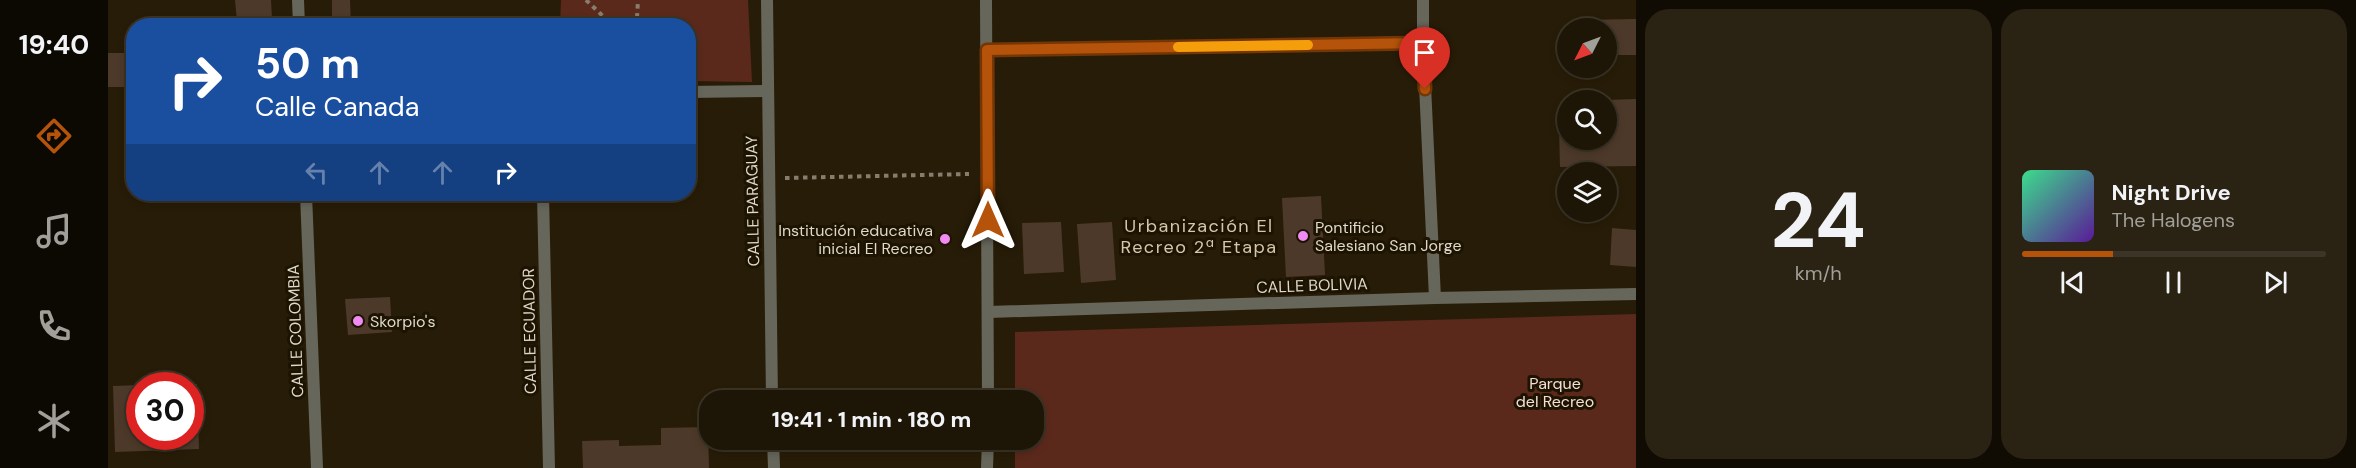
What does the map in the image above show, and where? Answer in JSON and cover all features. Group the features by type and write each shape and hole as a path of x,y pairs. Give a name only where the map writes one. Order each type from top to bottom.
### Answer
{"street":[{"path":"298,0 299,18"},
{"name":"CALLE PARAGUAY","path":"767,0 772,390"},
{"path":"986,0 988,390"},
{"path":"1424,0 1423,43 1435,298"},
{"path":"987,50 1423,43"},
{"path":"696,92 767,91"},
{"name":"CALLE COLOMBIA","path":"306,201 317,468"},
{"name":"CALLE ECUADOR","path":"543,201 549,468"},
{"name":"CALLE BOLIVIA","path":"989,312 1636,294"},
{"path":"773,450 774,468"},
{"path":"987,468 988,450"}],"path":[{"path":"586,0 605,18"},
{"path":"637,18 638,0"},
{"path":"768,178 988,173"}],"green space":[{"path":"561,0 748,0 752,82 696,81 696,18 560,18"},
{"name":"Parque del Recreo","path":"1636,314 1636,468 1015,468 1015,450 1044,450 1044,390 1015,390 1015,332"}],"building":[{"path":"235,0 271,0 272,18 237,18"},
{"path":"332,0 350,0 351,18 332,18"},
{"path":"1617,19 1636,19 1636,55 1617,55"},
{"path":"108,53 126,53 126,87 108,87"},
{"path":"1636,99 1636,166 1617,166 1617,162 1560,162 1560,150 1617,150 1617,100"},
{"name":"Pontificio Salesiano San Jorge","path":"1321,196 1325,275 1286,277 1282,198"},
{"path":"1061,222 1064,272 1024,274 1022,223"},
{"path":"1112,222 1116,280 1081,283 1077,224"},
{"path":"1612,228 1636,230 1636,267 1610,265"},
{"path":"390,297 392,332 348,335 345,299"},
{"path":"113,386 126,386 126,450 171,450 115,452"},
{"path":"699,427 699,450 709,450 709,468 583,468 582,441 619,440 619,446 661,445 661,428"}],"slow traffic":[{"path":"1178,47 1308,45"}],"place":[{"name":"Pontificio Salesiano San Jorge","path":"1303,236"},
{"name":"Institución educativa inicial El Recreo","path":"945,239"},
{"name":"Skorpio's","path":"358,321"}],"district":[{"name":"Urbanización El Recreo 2ª Etapa","path":"1199,236"}],"route":[{"path":"988,220 987,50 1423,43 1425,89"}]}
